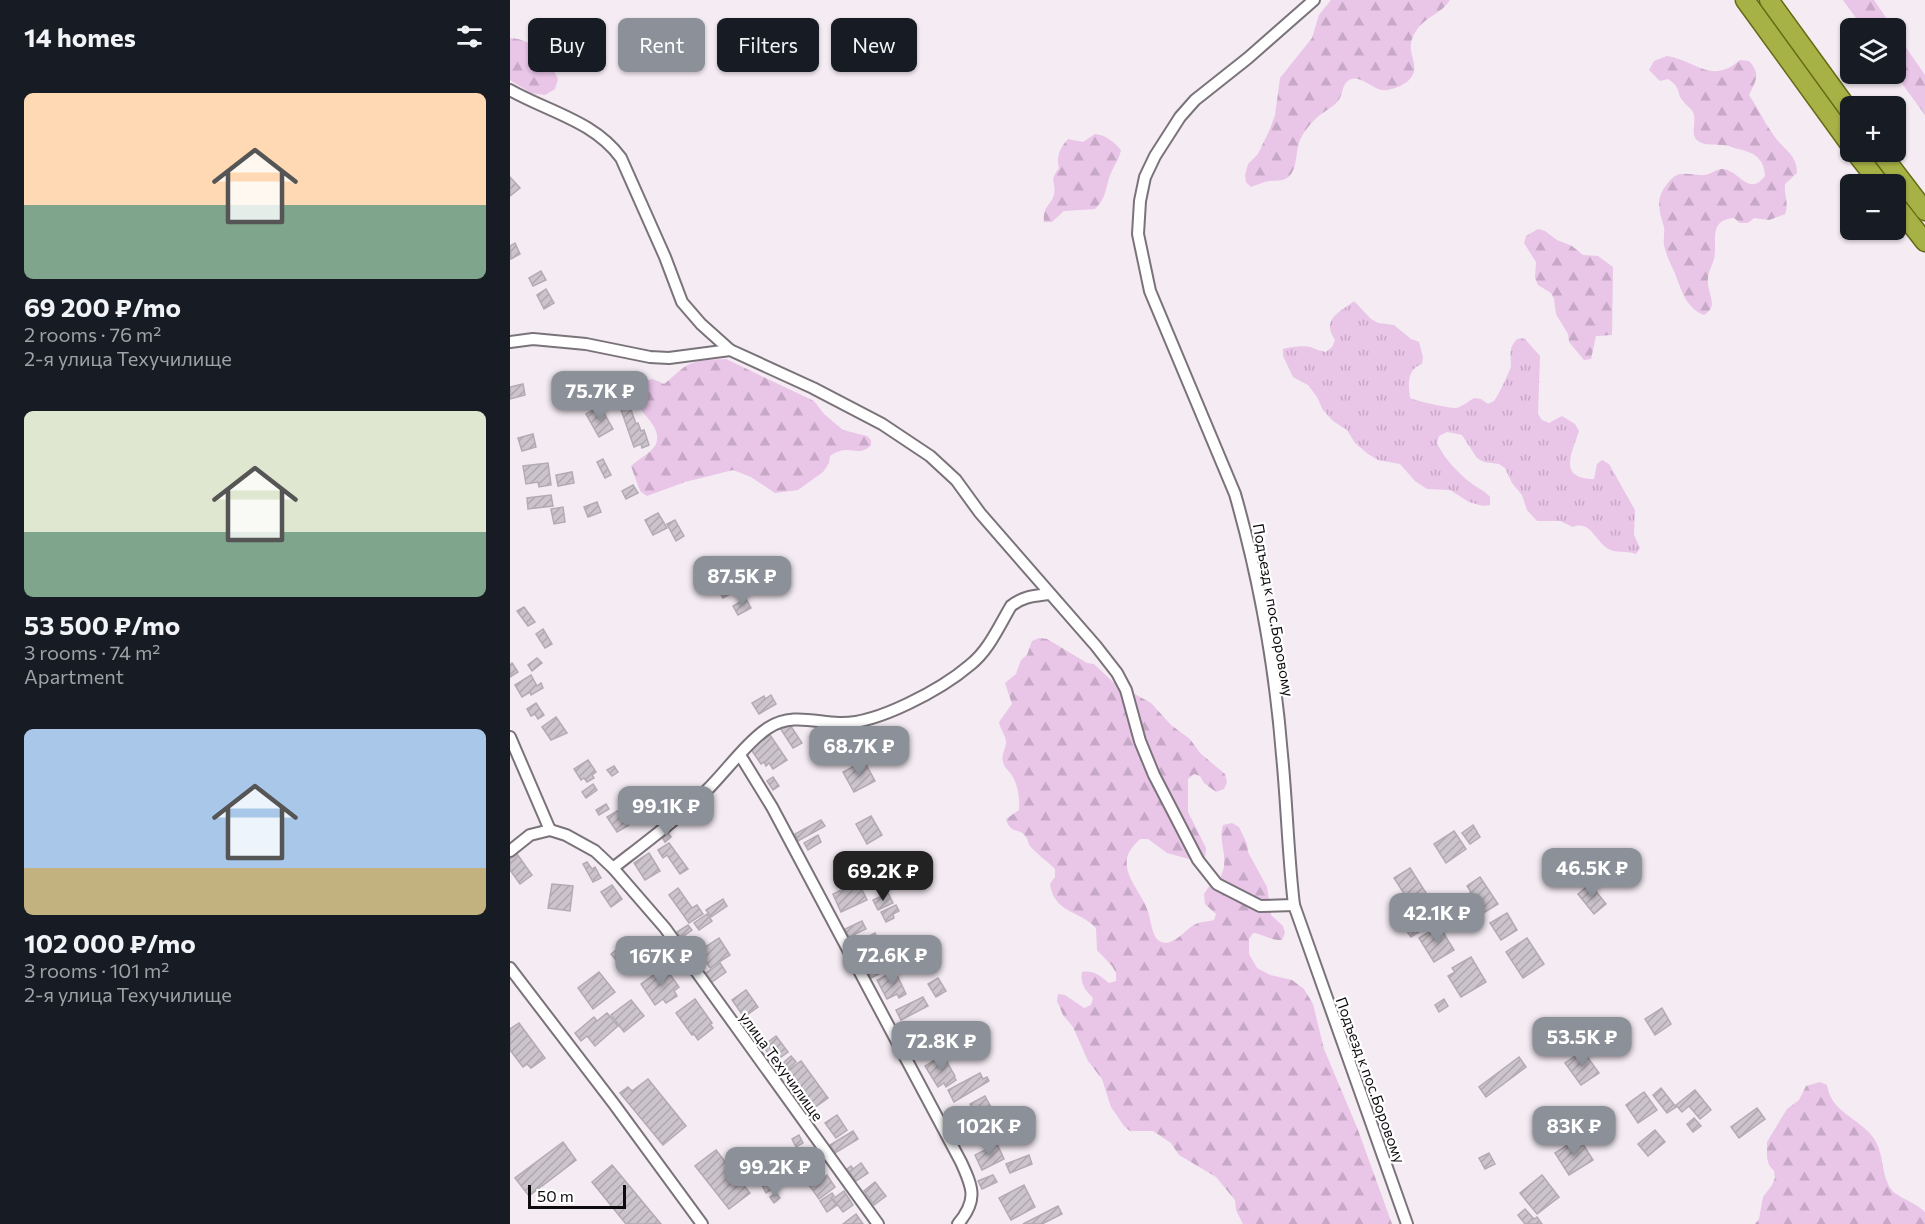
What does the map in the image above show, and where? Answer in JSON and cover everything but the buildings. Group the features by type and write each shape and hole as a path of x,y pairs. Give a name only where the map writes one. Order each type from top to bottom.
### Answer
{"highway":[{"path":"1745,0 1840,131"},
{"path":"1769,0 1840,98"},
{"path":"1863,162 1873,174"},
{"path":"1888,162 1925,212"},
{"path":"1906,218 1925,242"}],"street":[{"name":"Подъезд к пос.Боровому","path":"1314,0 1248,58 1195,100 1179,117 1145,177 1138,216 1138,234 1150,291 1235,494 1252,558 1278,711 1294,905 1407,1224"},
{"path":"510,90 582,124 614,148 665,257 682,302 695,319 730,350 813,388 882,424 930,456 956,480 980,513 1117,673 1126,690 1140,741 1154,775 1198,860 1217,884 1260,906 1294,905"},
{"path":"510,342 533,339 576,343 661,357 730,350"},
{"path":"613,868 706,791 758,736 777,723 809,718 851,723 871,720 890,713 970,665 986,648 1011,606 1016,602 1025,597 1049,594"},
{"path":"510,736 550,830 530,835 510,851"},
{"path":"740,755 772,807 961,1162 972,1196 970,1207 958,1224"},
{"name":"улица Техучилище","path":"550,830 566,835 595,851 613,868 665,928 878,1224"},
{"path":"510,968 702,1224"}],"green space":[{"path":"1331,0 1450,0 1416,31 1411,45 1414,71 1408,81 1396,88 1385,90 1358,79 1349,80 1338,101 1304,132 1298,145 1295,166 1291,175 1282,180 1267,181 1251,187 1246,182 1245,175 1248,164 1258,154 1270,129 1275,115 1280,78 1312,38 1319,15"},
{"path":"1843,0 1874,0 1886,18 1856,18"},
{"path":"510,38 528,43 528,72 554,72 558,79 555,89 545,95 531,93 510,80"},
{"path":"1906,47 1925,75 1925,115 1902,84 1906,84"},
{"path":"1667,56 1712,71 1721,71 1740,60 1749,61 1755,70 1756,77 1749,95 1771,132 1795,161 1797,173 1785,184 1787,206 1785,214 1769,220 1754,218 1748,223 1740,223 1734,218 1720,223 1717,227 1714,259 1708,279 1712,304 1704,315 1692,308 1688,302 1667,255 1659,200 1663,189 1677,175 1705,175 1722,169 1754,184 1765,176 1764,169 1759,159 1751,153 1728,146 1703,144 1696,139 1693,112 1681,98 1675,85 1668,79 1660,81 1649,70 1654,61"},
{"path":"1095,134 1110,139 1121,150 1102,201 1095,209 1064,211 1052,222 1044,222 1046,209 1054,195 1053,180 1059,168 1058,156 1061,149 1068,139 1083,142"},
{"path":"1538,229 1572,246 1583,255 1598,256 1613,267 1612,335 1596,336 1591,359 1584,360 1569,342 1568,334 1556,314 1551,293 1538,285 1535,278 1536,262 1524,243 1526,236"},
{"path":"1354,301 1371,319 1378,323 1394,325 1411,339 1419,342 1423,357 1422,364 1411,373 1409,382 1410,398 1419,401 1457,408 1474,398 1481,399 1488,404 1494,401 1511,366 1512,346 1517,339 1524,338 1540,356 1538,414 1542,420 1549,423 1562,416 1575,424 1579,431 1570,463 1575,475 1594,479 1597,464 1602,460 1609,464 1635,510 1634,535 1640,548 1636,554 1610,550 1584,526 1573,527 1560,521 1537,521 1527,510 1522,495 1512,483 1505,468 1477,458 1462,435 1447,432 1439,436 1437,443 1457,470 1490,497 1490,505 1483,506 1469,502 1450,490 1427,489 1415,481 1400,464 1378,460 1355,443 1347,430 1333,421 1323,410 1308,385 1293,377 1283,356 1283,349 1297,346 1308,346 1326,352 1335,340 1331,333 1331,322 1338,313"},
{"path":"726,359 814,401 824,414 843,430 867,436 871,440 871,445 862,451 843,450 830,456 829,463 823,472 798,490 775,493 751,477 733,470 685,482 647,496 640,491 631,466 654,447 657,435 639,406 636,390 642,381 653,379 664,384 692,363"},
{"path":"1039,638 1047,639 1087,663 1094,664 1113,682 1151,703 1171,725 1190,739 1200,753 1225,774 1227,782 1224,789 1216,792 1204,783 1200,776 1194,774 1188,779 1188,812 1206,848 1205,858 1196,861 1167,853 1148,839 1140,839 1132,847 1127,858 1130,878 1147,909 1155,936 1161,942 1166,943 1175,940 1192,926 1214,920 1216,914 1205,904 1204,894 1210,885 1217,883 1222,875 1224,867 1223,825 1232,823 1239,827 1248,852 1267,887 1271,915 1283,926 1285,933 1282,940 1278,940 1253,933 1249,939 1249,954 1257,968 1270,975 1292,980 1304,989 1313,1004 1324,1049 1358,1130 1392,1224 1243,1224 1236,1210 1235,1200 1216,1177 1179,1155 1171,1143 1153,1131 1130,1131 1111,1107 1102,1079 1088,1061 1073,1027 1063,1015 1057,1001 1058,994 1065,995 1084,1008 1091,1005 1093,998 1084,986 1082,972 1093,973 1109,983 1116,981 1116,973 1097,950 1096,928 1056,901 1050,884 1055,877 1055,869 1030,846 1024,834 1010,827 1006,819 1019,810 1019,806 1015,782 1004,765 1003,759 1006,741 999,722 1012,704 1005,683 1016,674 1032,641"},
{"path":"1820,1082 1827,1085 1829,1094 1839,1108 1872,1136 1879,1149 1885,1176 1891,1189 1925,1212 1925,1224 1755,1224 1759,1219 1763,1197 1775,1178 1767,1158 1767,1142 1787,1109 1799,1100 1806,1086"}]}
